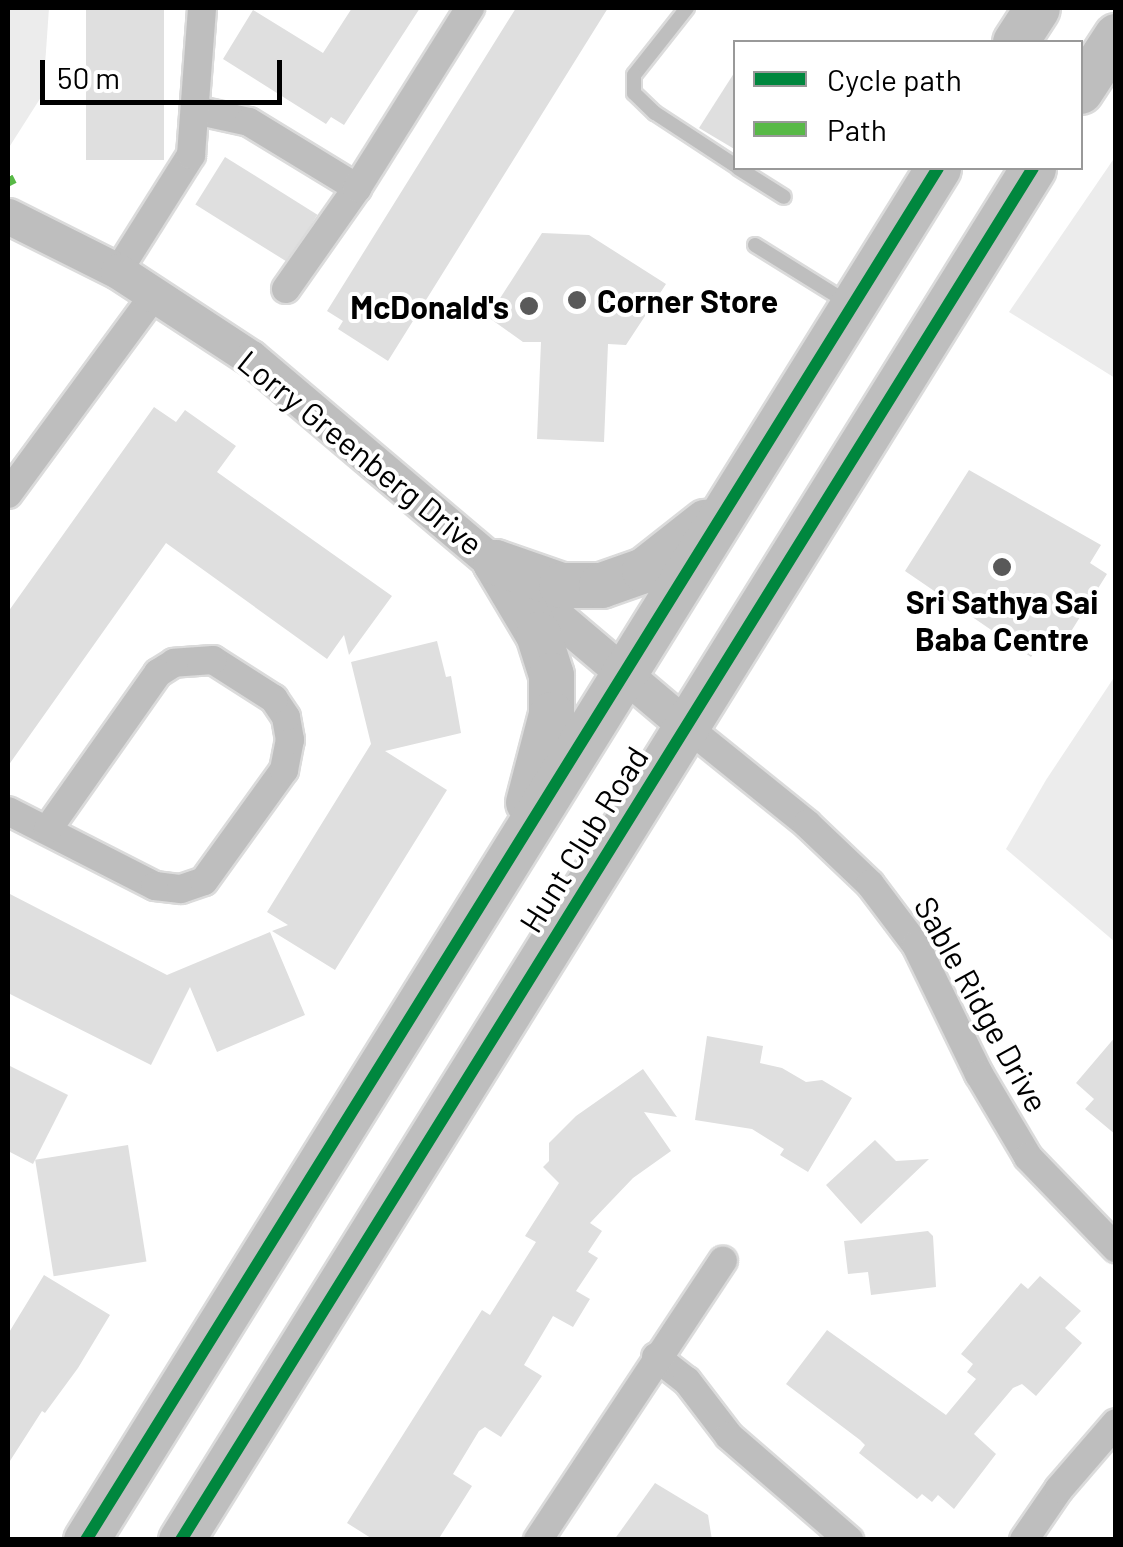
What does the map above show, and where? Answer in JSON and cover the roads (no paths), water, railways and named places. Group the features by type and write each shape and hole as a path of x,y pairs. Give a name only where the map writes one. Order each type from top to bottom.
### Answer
{"main road":[{"path":"1017,40 1037,8"},
{"path":"1083,87 1116,36"},
{"name":"Hunt Club Road","path":"86,1540 937,170"},
{"name":"Hunt Club Road","path":"181,1540 1032,170"},
{"path":"495,562 561,584 620,580 667,556 737,494"},
{"path":"495,562 538,634 554,692 542,753 512,850"}],"street":[{"path":"118,271 192,155 202,8"},
{"path":"286,289 356,188 470,8"},
{"path":"195,110 249,122 356,188"},
{"name":"Lorry Greenberg Drive","path":"8,216 118,271 251,358 686,727"},
{"path":"8,494 155,294"},
{"path":"8,811 155,886 181,889 204,881 284,770 290,740 286,718 274,699 213,660 174,663 158,673 48,829"},
{"name":"Sable Ridge Drive","path":"686,727 808,824 870,884 916,945 980,1074 1028,1157 1116,1248"},
{"path":"538,1540 723,1261"},
{"path":"656,1357 687,1381 729,1436 849,1540"},
{"path":"1024,1540 1059,1489 1116,1423"}],"lane":[{"path":"687,8 634,75 634,94 654,113 733,164"},
{"path":"742,170 784,198"},
{"path":"754,245 852,306"}],"place":[{"name":"Corner Store","path":"577,300"},
{"name":"McDonald's","path":"529,306"},
{"name":"Sri Sathya Sai Baba Centre","path":"1002,567"}]}
